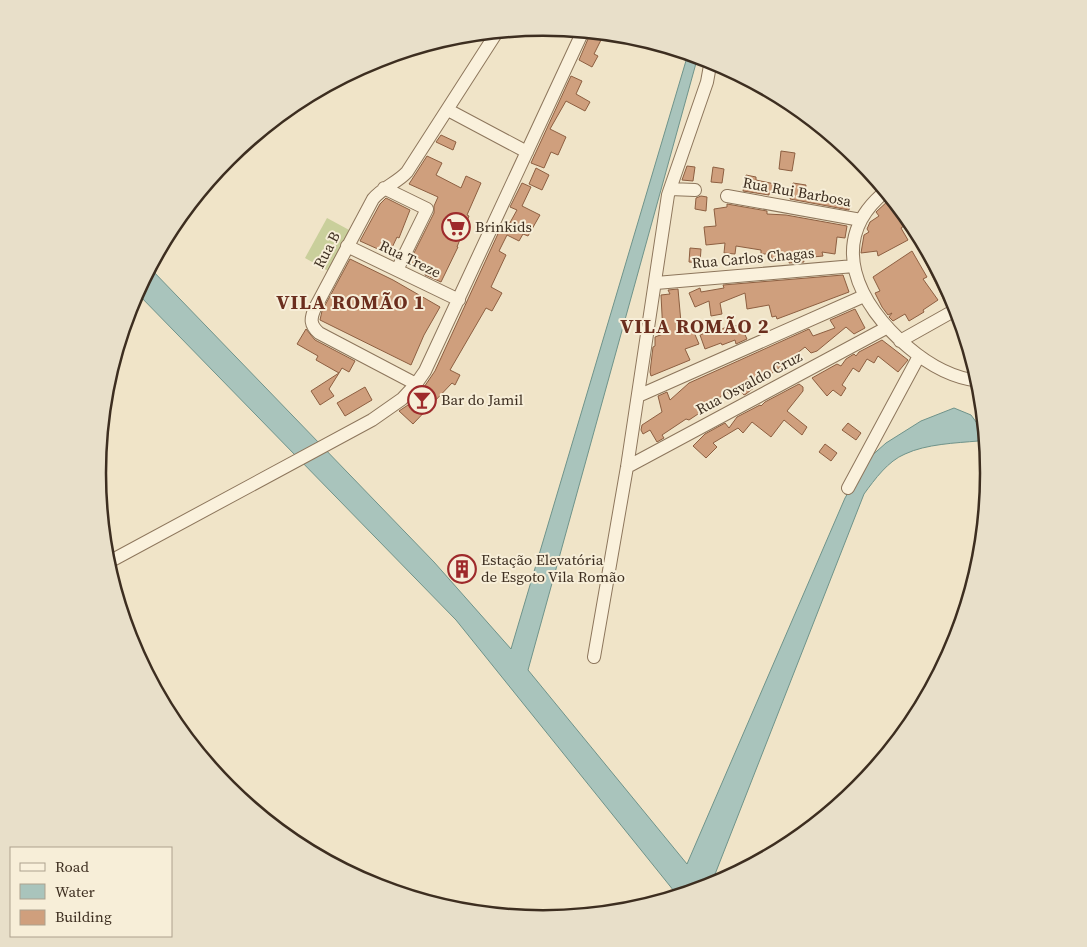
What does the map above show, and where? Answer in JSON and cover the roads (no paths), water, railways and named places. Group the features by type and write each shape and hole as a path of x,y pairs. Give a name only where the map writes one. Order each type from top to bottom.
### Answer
{"street":[{"path":"115,559 385,412 402,399 416,384 425,371 459,300 579,38"},
{"path":"381,190 397,181 407,172 492,39"},
{"path":"594,657 627,468 670,188 709,69"},
{"path":"448,110 527,152"},
{"path":"670,188 694,190"},
{"path":"381,190 427,209 396,270"},
{"name":"Rua B","path":"381,190 373,199 347,246 315,308 311,320 319,332 416,384"},
{"name":"Rua Rui Barbosa","path":"727,196 861,220"},
{"path":"881,196 868,209 856,232 854,266 859,286 886,328 900,341 918,356 946,373 970,379"},
{"name":"Rua Treze","path":"347,246 459,300"},
{"name":"Rua Carlos Chagas","path":"656,283 854,266"},
{"path":"638,396 864,296"},
{"path":"900,341 950,313"},
{"name":"Rua Osvaldo Cruz","path":"627,468 886,328"},
{"path":"848,488 918,356"}],"water":[{"path":"686,60 696,64 528,670 687,864 845,498 868,459 886,443 921,421 954,408 971,415 978,424 979,438 978,441 932,446 899,457 882,471 864,494 714,876 674,891 456,620 143,299 155,273 434,562 511,649"}],"place":[{"name":"Brinkids","path":"456,227"},
{"name":"Bar do Jamil","path":"422,400"},
{"name":"Estação Elevatória de Esgoto Vila Romão","path":"462,569"}],"district":[{"name":"VILA ROMÃO 1","path":"351,302"},
{"name":"VILA ROMÃO 2","path":"695,326"}]}
